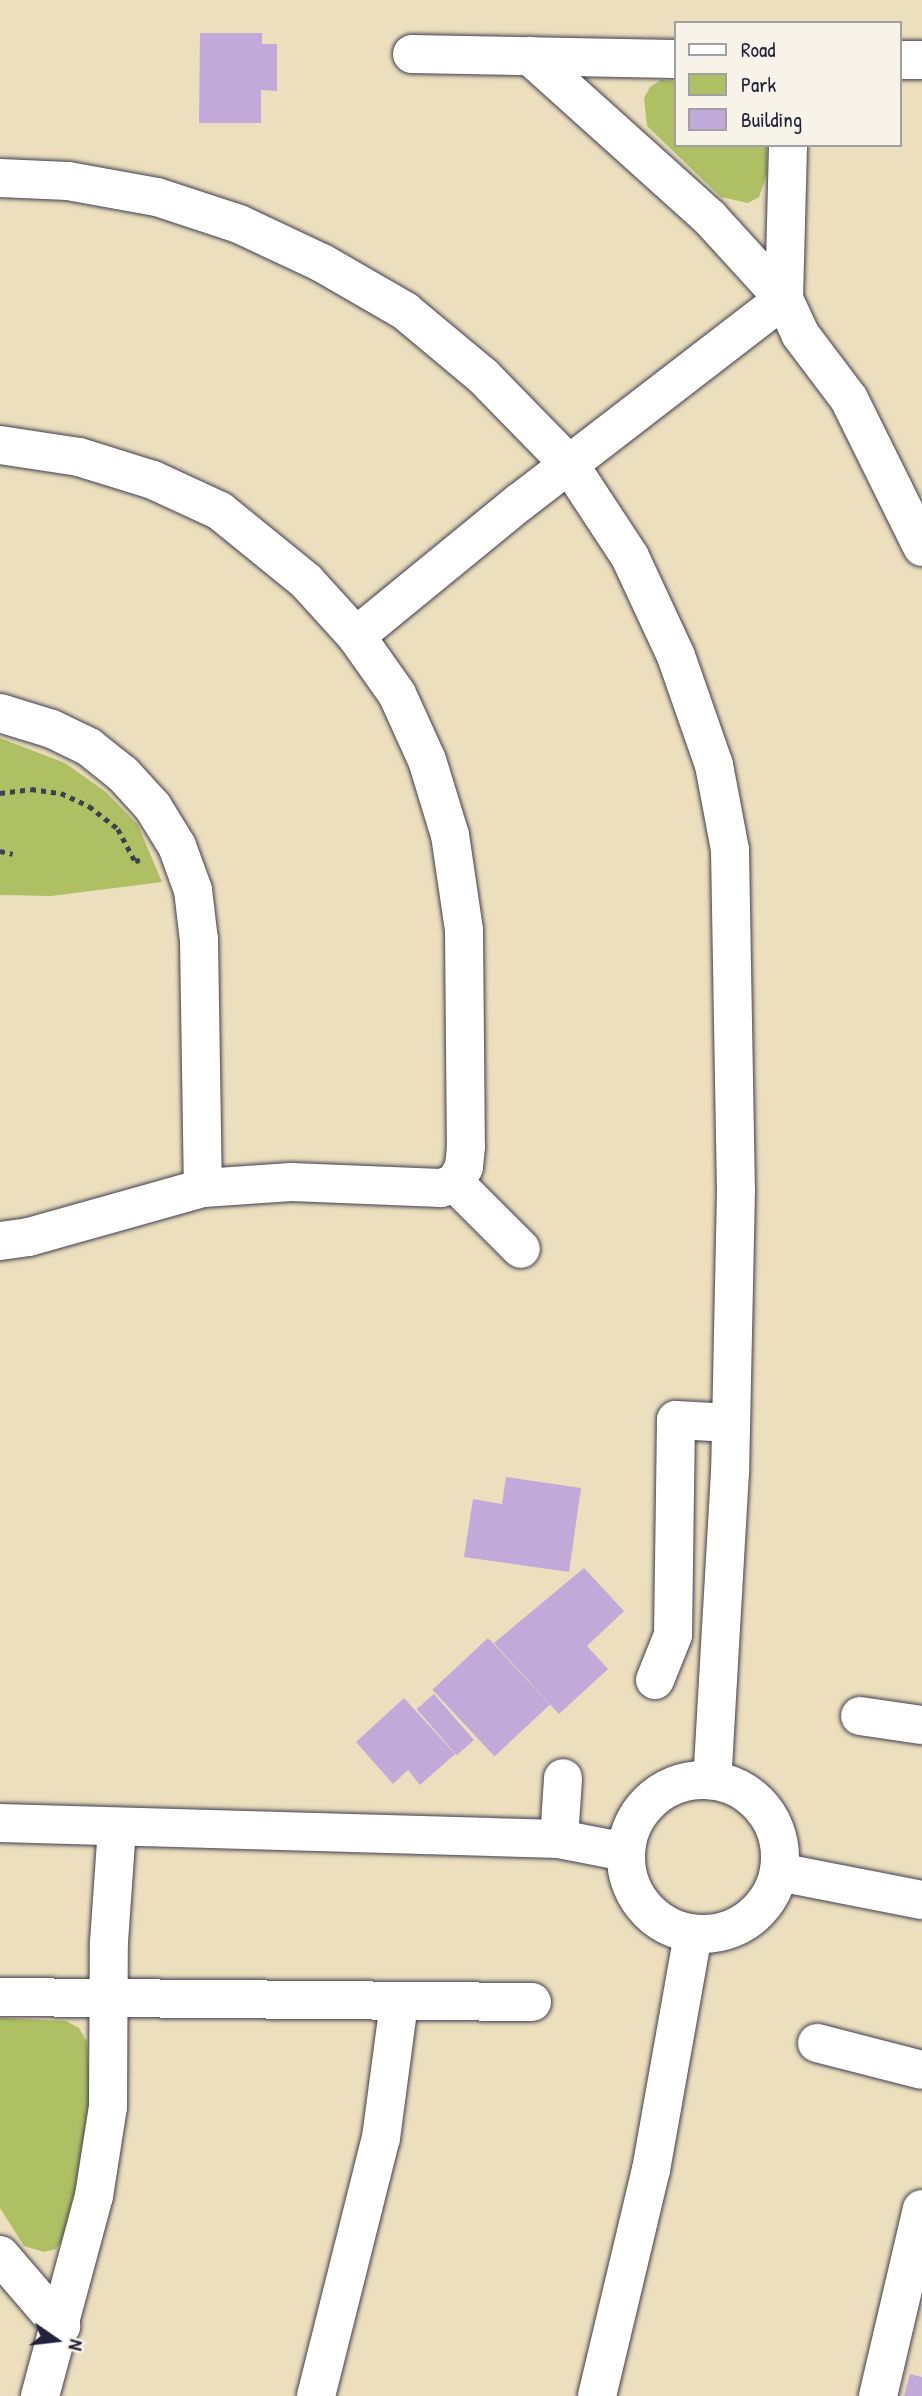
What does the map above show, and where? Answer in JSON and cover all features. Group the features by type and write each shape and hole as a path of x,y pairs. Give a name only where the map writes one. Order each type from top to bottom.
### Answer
{"street":[{"path":"412,54 674,59"},
{"path":"530,56 709,218 784,299 800,334 849,399 922,547"},
{"path":"901,60 922,60"},
{"path":"784,299 788,147"},
{"path":"0,178 68,181 157,197 239,224 322,263 405,311 483,376 569,464 630,556 676,656 714,765 730,850 736,1190 732,1423 712,1780"},
{"path":"356,636 569,464 784,299"},
{"path":"0,445 79,457 153,480 220,511 280,558 356,636 397,694 427,761 450,835 464,930 466,1147 464,1167 455,1183 442,1188 291,1182 203,1188 29,1237 0,1241"},
{"path":"0,713 51,729 89,747 138,790 177,846 193,890 199,940 203,1188"},
{"path":"455,1183 521,1249"},
{"path":"655,1680 673,1635 677,1420 732,1423"},
{"path":"860,1716 922,1725"},
{"path":"559,1839 563,1778"},
{"path":"693,1780 712,1780 748,1793 762,1806 778,1840 779,1872 770,1896 744,1923 727,1931 693,1934 671,1928 642,1905 626,1871 626,1852 634,1820 657,1794 693,1780"},
{"path":"0,1823 559,1839 626,1852"},
{"path":"40,2396 94,2196 108,2107 117,1827"},
{"path":"779,1872 922,1900"},
{"path":"597,2396 651,2170 693,1934"},
{"path":"0,1997 399,2003 532,2002"},
{"path":"316,2396 381,2138 399,2003"},
{"path":"817,2043 922,2070"},
{"path":"878,2396 907,2344 922,2209"},
{"path":"0,2255 61,2326"}],"path":[{"path":"0,793 31,789 61,793 89,806 118,829 135,861 177,846"},
{"path":"0,851 13,855"}],"green space":[{"path":"661,80 674,81 674,147 767,147 767,174 759,197 748,203 721,197 647,126 644,98 650,87"},
{"path":"0,738 65,763 106,792 138,825 162,882 51,896 0,895"},
{"path":"0,2018 66,2021 79,2028 87,2042 90,2095 75,2190 63,2238 56,2249 44,2252 24,2246 0,2208"}],"building":[{"path":"200,33 262,33 262,44 277,44 277,91 261,90 261,123 199,123"},
{"path":"506,1477 581,1488 569,1572 464,1557 473,1499 502,1504"},
{"path":"584,1568 624,1611 587,1646 608,1669 559,1714 494,1643"},
{"path":"488,1638 550,1705 494,1756 432,1690"},
{"path":"434,1694 474,1740 457,1755 417,1709"},
{"path":"404,1698 455,1754 420,1785 408,1770 393,1784 356,1742"},
{"path":"910,2374 922,2377 922,2396 904,2396"}]}
